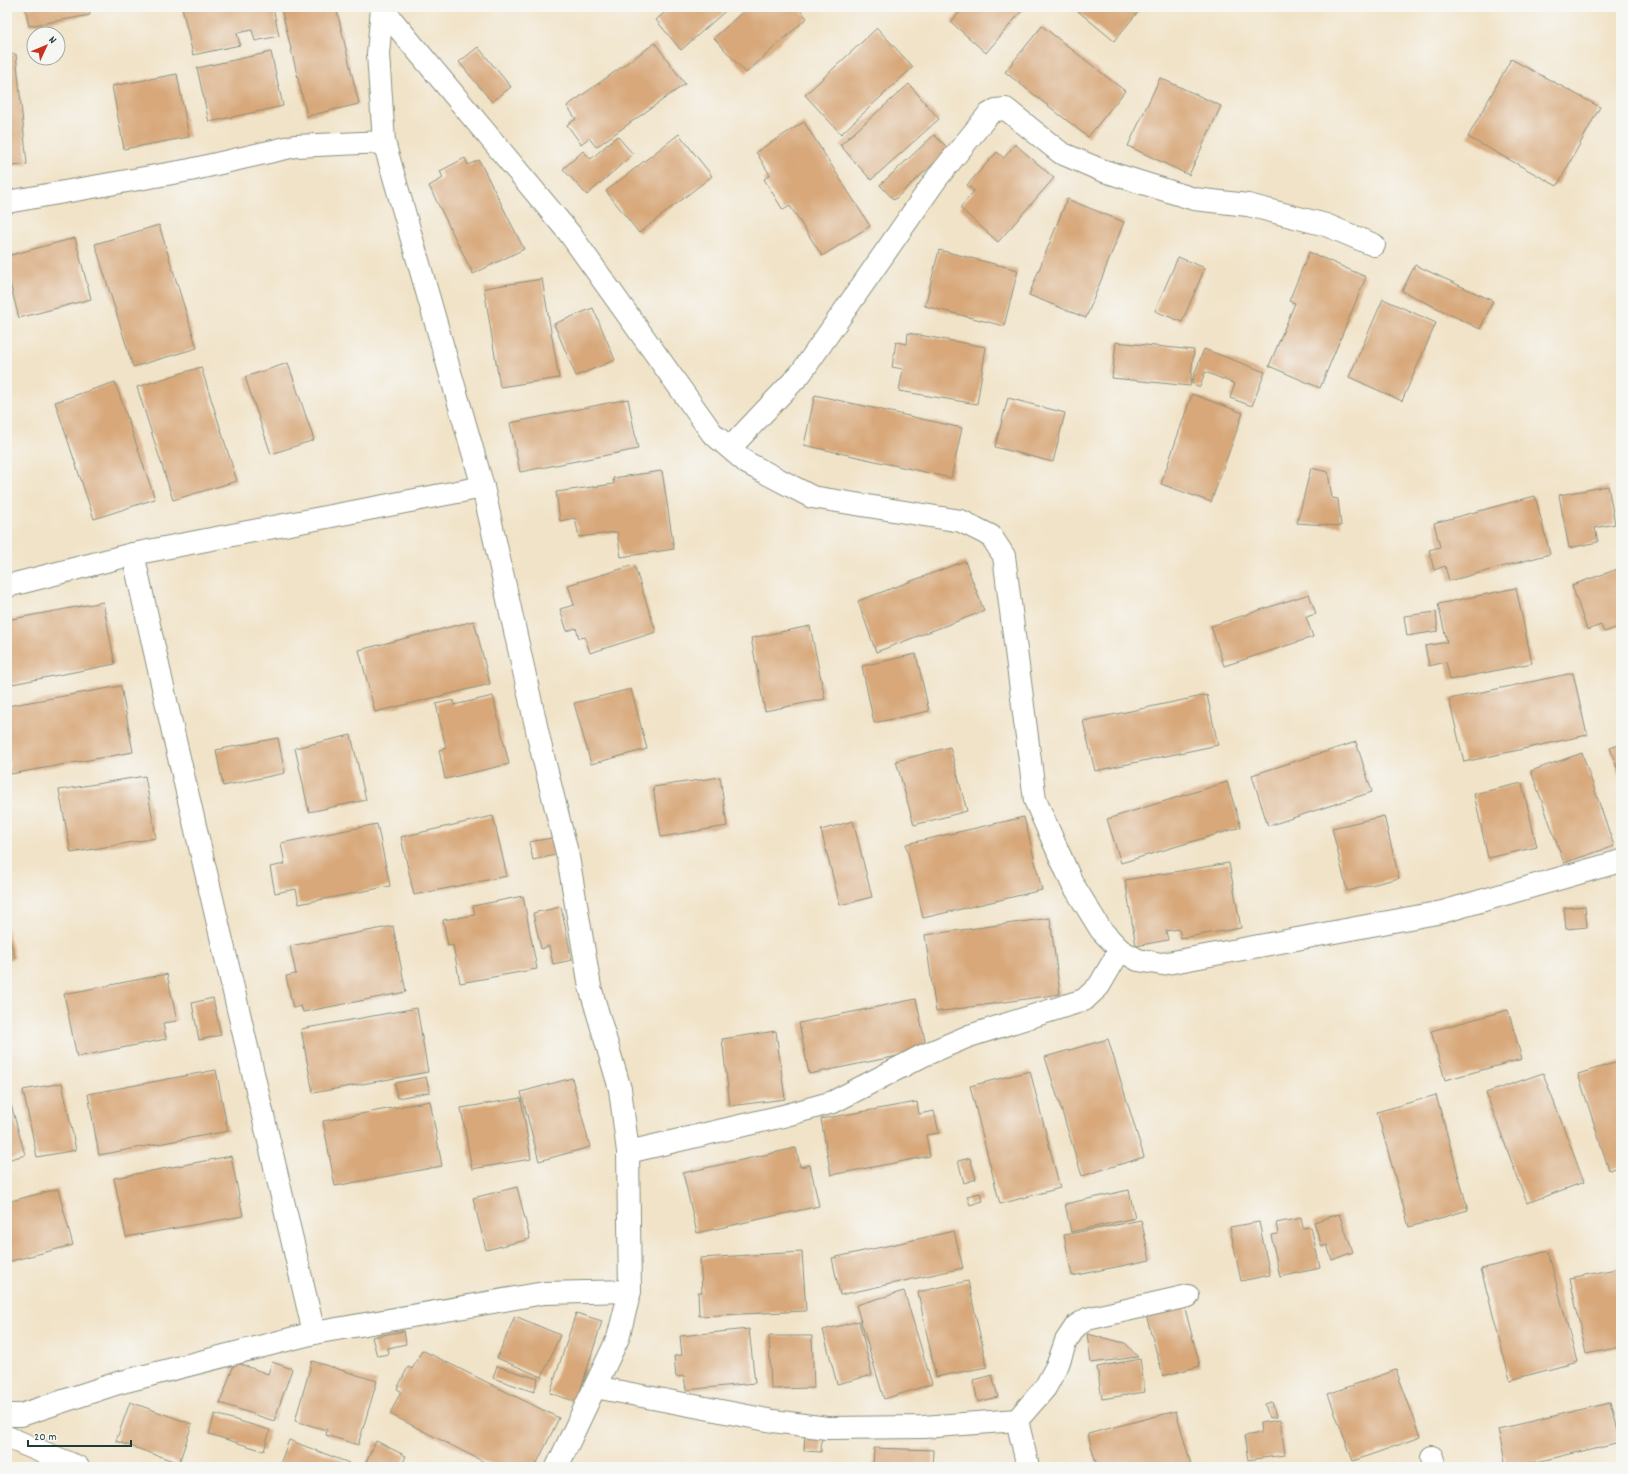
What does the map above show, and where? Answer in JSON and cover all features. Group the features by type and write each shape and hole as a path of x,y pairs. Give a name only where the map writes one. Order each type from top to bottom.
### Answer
{"street":[{"path":"381,7 378,54 384,142 483,487 568,857 590,987 620,1089 628,1152 630,1291 618,1338 557,1467"},
{"path":"381,7 570,234 712,433 747,463 812,497 961,521 991,536 1004,556 1036,800 1072,883 1100,930 1120,950 1138,960 1162,964 1442,912 1621,861"},
{"path":"730,448 801,373 937,178 988,115 996,110 1006,109 1061,153 1101,170 1194,199 1248,205 1326,225 1374,245"},
{"path":"7,202 190,170 295,146 384,142"},
{"path":"7,586 133,554 483,487"},
{"path":"133,554 173,732 314,1333"},
{"path":"628,1152 783,1116 833,1102 922,1056 968,1036 1084,1000 1099,986 1120,950"},
{"path":"7,1415 21,1415 118,1383 314,1333 544,1293 630,1291"},
{"path":"595,1387 773,1421 827,1428 923,1427 1017,1420 1045,1388 1058,1364 1066,1341 1076,1326 1087,1319 1188,1296"},
{"path":"1017,1420 1028,1467"},
{"path":"7,1437 78,1467"}],"building":[{"path":"25,7 89,7 90,15 29,26"},
{"path":"182,7 273,7 279,36 255,41 252,30 237,33 240,45 193,55"},
{"path":"281,7 336,7 359,104 307,116"},
{"path":"671,7 730,7 681,50 656,20"},
{"path":"748,7 797,7 807,18 746,73 714,38"},
{"path":"964,7 1025,7 986,53 951,22"},
{"path":"1073,7 1142,7 1114,41"},
{"path":"1042,26 1125,91 1088,137 1005,72"},
{"path":"877,28 913,67 841,134 805,95"},
{"path":"655,43 685,84 596,147 589,138 581,144 567,125 576,119 567,106"},
{"path":"478,47 511,87 492,102 459,62"},
{"path":"271,52 283,106 209,122 197,68"},
{"path":"16,54 27,164 7,167 7,55"},
{"path":"1511,59 1600,107 1557,186 1468,137"},
{"path":"177,74 189,137 124,149 112,86"},
{"path":"1160,78 1221,106 1189,175 1128,146"},
{"path":"909,84 939,119 871,180 840,145"},
{"path":"804,122 870,226 822,256 790,206 783,210 764,179 770,175 756,152"},
{"path":"679,134 712,176 639,233 606,191"},
{"path":"934,135 949,149 894,200 880,185"},
{"path":"617,136 633,154 587,195 563,169 583,151 591,159"},
{"path":"1015,144 1054,178 998,242 960,208 974,191 967,185 997,152 1004,158"},
{"path":"465,158 468,165 479,160 524,249 473,274 429,186 443,178 440,171"},
{"path":"1067,199 1124,222 1086,318 1029,295"},
{"path":"159,225 197,348 133,367 95,244"},
{"path":"75,238 91,299 19,318 7,272 7,256"},
{"path":"939,250 1018,270 1004,326 925,306"},
{"path":"1309,252 1366,277 1320,388 1269,366 1295,303 1289,301"},
{"path":"1178,257 1205,268 1182,322 1155,311"},
{"path":"1415,265 1493,301 1480,329 1402,291"},
{"path":"542,279 559,378 500,387 484,288"},
{"path":"1383,299 1436,323 1402,401 1349,377"},
{"path":"593,308 615,360 576,376 554,324"},
{"path":"908,333 986,347 977,404 899,391 903,369 892,367 896,342 907,344"},
{"path":"1116,342 1194,350 1190,386 1112,378"},
{"path":"1204,349 1265,372 1252,406 1230,398 1235,384 1205,372 1200,387 1191,383"},
{"path":"288,363 314,440 271,454 245,377"},
{"path":"201,367 237,481 173,500 137,387"},
{"path":"115,382 155,499 94,519 55,402"},
{"path":"1192,394 1243,413 1211,502 1161,484"},
{"path":"815,395 962,428 951,478 804,445"},
{"path":"1008,398 1065,413 1053,462 995,447"},
{"path":"628,399 638,449 520,472 510,423"},
{"path":"1311,468 1328,472 1332,498 1338,499 1341,526 1297,523"},
{"path":"662,471 674,549 621,557 617,532 579,537 575,518 560,521 556,492 614,484 613,478"},
{"path":"1608,486 1615,524 1595,528 1598,542 1569,548 1559,495"},
{"path":"1535,496 1550,554 1449,581 1445,566 1434,570 1429,550 1440,547 1434,523"},
{"path":"965,561 984,611 876,652 858,601"},
{"path":"634,565 656,632 590,653 585,637 579,638 576,628 567,631 560,609 574,605 568,585"},
{"path":"1621,568 1621,626 1604,632 1601,625 1587,630 1572,585"},
{"path":"1516,588 1532,663 1450,680 1446,662 1429,666 1425,646 1447,642 1438,604"},
{"path":"1309,594 1316,614 1306,617 1313,637 1224,666 1211,626"},
{"path":"103,602 115,664 7,685 7,620"},
{"path":"1436,612 1438,631 1407,636 1404,616"},
{"path":"474,621 490,684 375,712 359,650"},
{"path":"810,626 825,699 765,711 751,638"},
{"path":"916,654 929,711 874,723 862,666"},
{"path":"1573,673 1587,735 1464,762 1449,699"},
{"path":"121,686 133,752 11,774 7,753 7,706"},
{"path":"631,689 647,749 591,764 574,703"},
{"path":"1207,695 1218,745 1095,771 1083,721"},
{"path":"493,696 509,764 445,779 439,750 446,748 436,704 453,700 454,705"},
{"path":"351,735 366,800 309,812 295,748"},
{"path":"278,738 285,773 223,786 216,750"},
{"path":"1356,742 1372,792 1268,826 1252,775"},
{"path":"1621,744 1621,779 1610,748"},
{"path":"950,747 967,811 914,825 896,761"},
{"path":"1582,753 1614,846 1564,863 1531,771"},
{"path":"145,776 156,838 71,853 59,790"},
{"path":"720,777 727,826 661,837 653,787"},
{"path":"1227,782 1241,827 1121,863 1107,819"},
{"path":"1522,783 1537,847 1488,858 1474,794"},
{"path":"493,816 507,876 414,895 401,837"},
{"path":"1384,816 1399,878 1347,891 1332,828"},
{"path":"1024,817 1042,890 923,918 906,844"},
{"path":"853,821 872,897 840,905 821,830"},
{"path":"377,824 390,886 299,904 296,889 275,893 270,867 285,864 281,843"},
{"path":"557,837 560,854 533,860 529,842"},
{"path":"1229,863 1241,928 1181,938 1179,929 1166,931 1168,940 1136,946 1125,880"},
{"path":"523,896 537,969 460,983 453,945 448,946 443,920 475,915 473,906"},
{"path":"1585,906 1587,927 1566,929 1564,908"},
{"path":"561,907 572,960 553,964 549,946 541,949 533,913"},
{"path":"1050,918 1060,994 936,1012 925,935"},
{"path":"393,926 406,992 303,1012 301,1006 293,1008 286,976 296,974 290,946"},
{"path":"7,928 15,958 7,960"},
{"path":"167,974 177,1021 163,1023 166,1039 77,1057 64,994"},
{"path":"213,998 221,1035 199,1040 192,1003"},
{"path":"916,999 927,1050 809,1074 799,1023"},
{"path":"417,1008 428,1072 313,1093 301,1029"},
{"path":"1508,1010 1522,1059 1445,1080 1431,1031"},
{"path":"776,1031 785,1099 730,1106 722,1039"},
{"path":"1108,1039 1144,1157 1082,1176 1045,1057"},
{"path":"1621,1061 1621,1166 1609,1170 1578,1074"},
{"path":"216,1070 228,1131 99,1155 88,1094"},
{"path":"1030,1071 1060,1188 1000,1204 970,1086"},
{"path":"1543,1073 1584,1182 1527,1203 1486,1093"},
{"path":"426,1077 430,1092 397,1098 395,1083"},
{"path":"572,1078 590,1147 539,1161 521,1092"},
{"path":"62,1083 76,1150 37,1157 23,1090"},
{"path":"7,1090 25,1155 7,1160"},
{"path":"1436,1095 1468,1210 1409,1227 1377,1112"},
{"path":"521,1098 531,1159 472,1169 461,1108"},
{"path":"430,1101 442,1166 335,1186 323,1121"},
{"path":"917,1102 919,1114 934,1111 939,1133 926,1135 930,1156 831,1175 821,1119"},
{"path":"796,1148 800,1167 810,1165 819,1206 697,1233 683,1173"},
{"path":"231,1156 243,1216 126,1237 114,1178"},
{"path":"970,1158 976,1179 964,1183 958,1161"},
{"path":"517,1187 530,1239 486,1250 473,1198"},
{"path":"58,1189 73,1245 7,1262 7,1202"},
{"path":"1129,1190 1135,1218 1071,1232 1065,1204"},
{"path":"980,1193 983,1201 970,1205 967,1196"},
{"path":"1339,1214 1353,1252 1332,1260 1327,1245 1322,1247 1314,1222"},
{"path":"1301,1218 1303,1228 1311,1227 1320,1268 1280,1277 1271,1235 1278,1234 1276,1223"},
{"path":"1141,1220 1150,1260 1072,1276 1064,1235"},
{"path":"1259,1222 1270,1275 1241,1281 1230,1227"},
{"path":"954,1231 963,1268 840,1295 832,1258"},
{"path":"1548,1251 1577,1362 1510,1380 1481,1269"},
{"path":"802,1252 806,1311 699,1316 698,1292 702,1292 700,1258"},
{"path":"1621,1268 1621,1347 1586,1354 1570,1278"},
{"path":"968,1281 987,1367 936,1377 918,1292"},
{"path":"904,1291 932,1384 884,1399 856,1305"},
{"path":"1184,1305 1200,1366 1163,1376 1146,1315"},
{"path":"576,1313 602,1321 577,1402 550,1393"},
{"path":"515,1316 560,1335 542,1377 497,1358"},
{"path":"859,1321 872,1375 837,1384 823,1330"},
{"path":"749,1329 755,1383 686,1390 684,1376 676,1377 674,1356 682,1355 680,1336"},
{"path":"404,1331 406,1344 388,1348 389,1354 377,1356 372,1337"},
{"path":"1087,1334 1125,1343 1138,1357 1091,1363"},
{"path":"769,1336 812,1336 814,1388 771,1389"},
{"path":"422,1350 559,1418 535,1467 494,1467 390,1414 401,1391 397,1389 408,1367 412,1369"},
{"path":"1140,1359 1145,1392 1102,1399 1097,1367"},
{"path":"312,1361 377,1381 358,1445 326,1435 327,1430 295,1421"},
{"path":"235,1362 268,1374 272,1362 292,1369 274,1421 220,1403"},
{"path":"497,1366 538,1379 534,1392 493,1378"},
{"path":"1396,1370 1421,1437 1353,1461 1328,1394"},
{"path":"992,1375 998,1397 978,1402 973,1380"},
{"path":"130,1402 192,1424 179,1463 116,1441"},
{"path":"1272,1402 1276,1417 1269,1418 1265,1404"},
{"path":"1610,1403 1620,1442 1516,1467 1506,1467 1498,1429"},
{"path":"1176,1411 1191,1465 1184,1467 1097,1467 1088,1434"},
{"path":"215,1414 270,1430 264,1451 209,1434"},
{"path":"1280,1420 1285,1455 1248,1460 1244,1436 1261,1433 1260,1423"},
{"path":"805,1432 822,1433 821,1452 804,1451"},
{"path":"289,1440 349,1463 347,1467 279,1467"},
{"path":"376,1441 406,1456 401,1467 364,1467"},
{"path":"874,1448 933,1450 932,1467 873,1467"}]}
